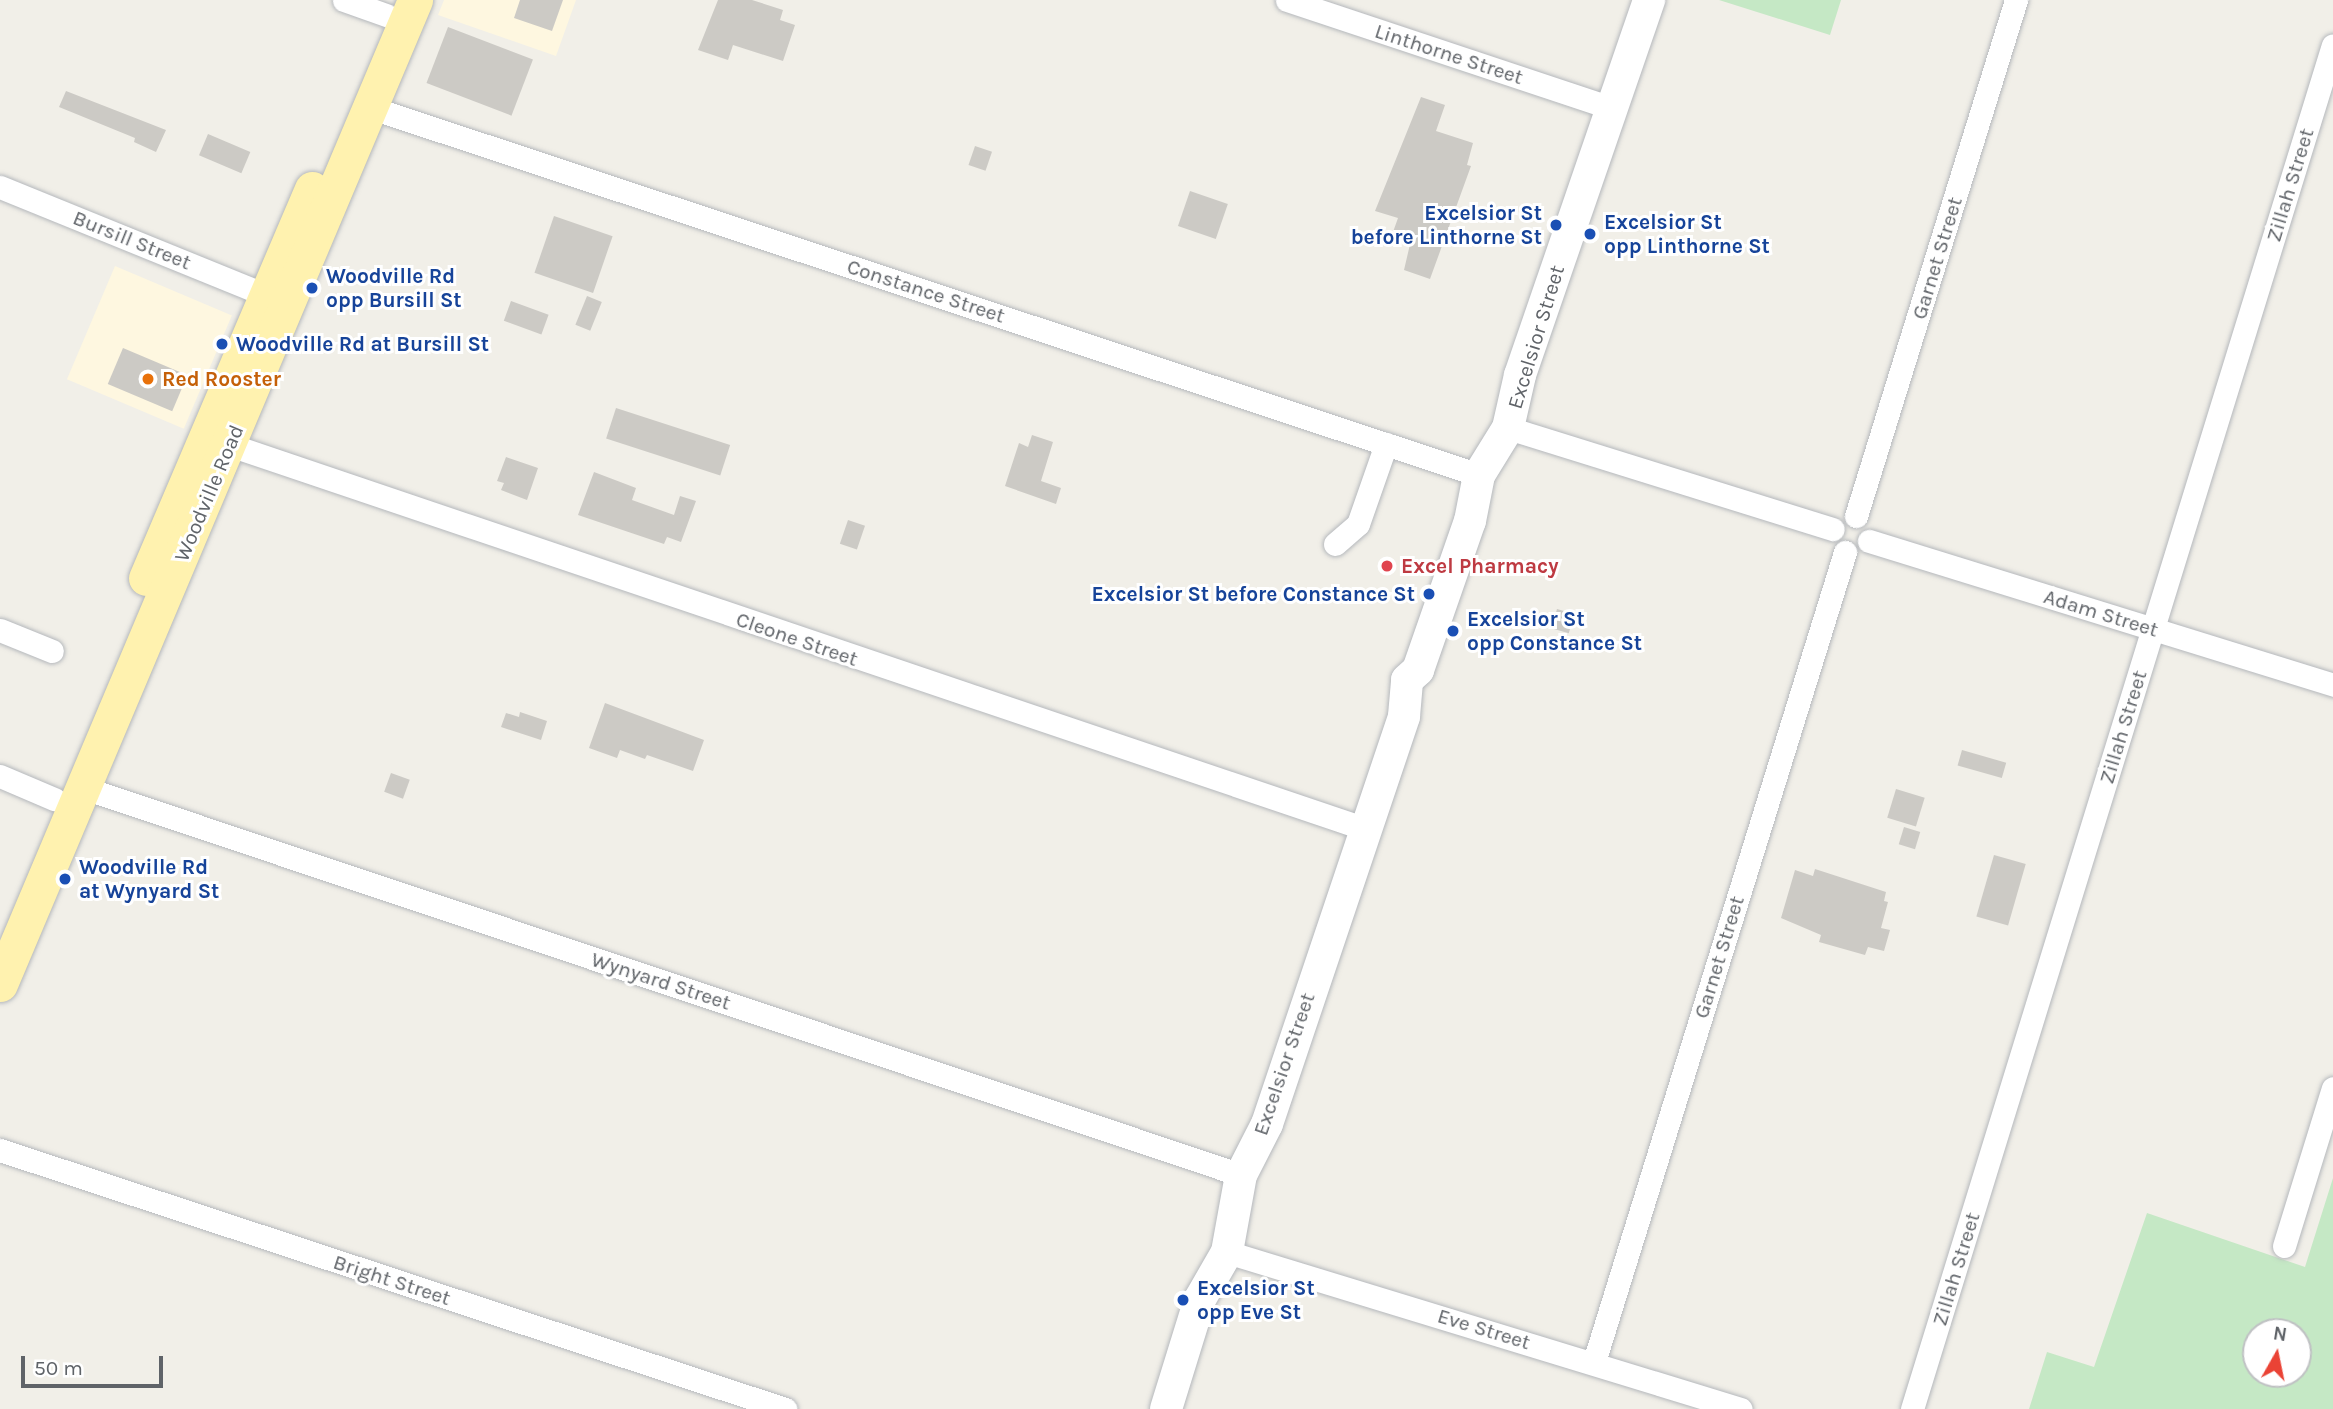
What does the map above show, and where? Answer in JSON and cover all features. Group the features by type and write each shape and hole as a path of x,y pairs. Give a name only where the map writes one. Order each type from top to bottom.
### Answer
{"main road":[{"name":"Woodville Road","path":"0,923 67,793 230,445 372,108 398,5"},
{"name":"Woodville Road","path":"0,984 67,793 264,294 398,5"}],"street":[{"path":"344,0 398,5"},
{"name":"Linthorne Street","path":"1287,0 1611,108"},
{"name":"Excelsior Street","path":"1166,1409 1200,1299 1227,1252 1241,1175 1268,1124 1404,716 1407,680 1418,670 1470,521 1479,475 1508,428 1520,375 1649,0"},
{"name":"Garnet Street","path":"1856,516 2016,0"},
{"name":"Zillah Street","path":"1912,1409 2333,45"},
{"name":"Constance Street","path":"372,108 1479,475"},
{"name":"Bursill Street","path":"0,187 264,294"},
{"path":"1508,428 1833,529"},
{"path":"1335,544 1358,524 1386,444"},
{"name":"Cleone Street","path":"230,445 1366,829"},
{"path":"1856,516 1866,523 1869,541 1862,550 1844,552 1833,541 1833,529 1844,517 1856,516"},
{"name":"Adam Street","path":"1869,541 2333,685"},
{"name":"Garnet Street","path":"1594,1362 1844,552"},
{"path":"0,631 52,651"},
{"name":"Wynyard Street","path":"0,776 67,793 1241,1175"},
{"path":"2284,1246 2333,1088"},
{"name":"Bright Street","path":"0,1150 785,1409"},
{"name":"Eve Street","path":"1227,1252 1741,1409"}],"shaded area":[{"path":"444,0 576,0 556,56 438,15"},
{"path":"115,266 232,316 184,429 67,379"}],"green space":[{"path":"1719,0 1841,0 1830,35"},
{"path":"2333,1178 2333,1409 2029,1409 2047,1352 2094,1367 2147,1213 2305,1267"}],"building":[{"path":"520,0 563,0 552,31 514,18"},
{"path":"718,0 752,0 783,10 780,20 795,25 783,61 733,45 728,60 698,50"},
{"path":"448,27 533,60 511,116 426,83"},
{"path":"66,91 166,130 156,152 134,142 135,138 59,107"},
{"path":"1421,97 1445,105 1436,131 1473,143 1467,165 1471,166 1430,279 1404,270 1411,240 1393,232 1398,218 1375,211"},
{"path":"208,134 250,152 241,173 199,155"},
{"path":"975,146 992,152 986,171 968,165"},
{"path":"1190,191 1228,204 1216,239 1178,226"},
{"path":"554,216 613,236 593,293 534,273"},
{"path":"587,296 602,302 590,331 575,325"},
{"path":"511,301 549,315 541,334 504,321"},
{"name":"Red Rooster","path":"123,348 187,375 172,411 108,384"},
{"path":"616,408 730,445 720,476 606,438"},
{"path":"1032,435 1053,442 1041,481 1061,488 1056,504 1005,486 1019,443 1028,447"},
{"path":"506,457 538,468 527,500 501,490 504,483 497,481"},
{"path":"594,472 636,488 632,500 674,515 680,496 696,501 681,542 667,537 664,544 578,515"},
{"path":"848,520 865,526 857,549 840,544"},
{"path":"1557,609 1574,614 1569,633 1551,628"},
{"path":"605,703 704,740 693,771 647,755 645,759 620,750 617,758 589,748"},
{"path":"520,712 547,721 541,740 501,727 506,713 519,717"},
{"path":"1962,750 2006,763 2002,778 1958,765"},
{"path":"391,773 410,780 403,799 384,792"},
{"path":"1896,789 1925,798 1916,826 1887,818"},
{"path":"1904,827 1920,832 1915,849 1899,844"},
{"path":"1994,855 2026,864 2008,926 1976,917"},
{"path":"1815,869 1886,892 1884,901 1888,902 1881,928 1890,930 1884,951 1868,947 1865,955 1819,942 1821,935 1781,918 1795,870 1813,876"}],"place":[{"name":"Excelsior St before Linthorne St","path":"1556,225"},
{"name":"Excelsior St opp Linthorne St","path":"1590,234"},
{"name":"Woodville Rd opp Bursill St","path":"312,288"},
{"name":"Woodville Rd at Bursill St","path":"222,344"},
{"name":"Red Rooster","path":"148,379"},
{"name":"Excel Pharmacy","path":"1387,566"},
{"name":"Excelsior St before Constance St","path":"1429,594"},
{"name":"Excelsior St opp Constance St","path":"1453,631"},
{"name":"Woodville Rd at Wynyard St","path":"65,879"},
{"name":"Excelsior St opp Eve St","path":"1183,1300"}]}
